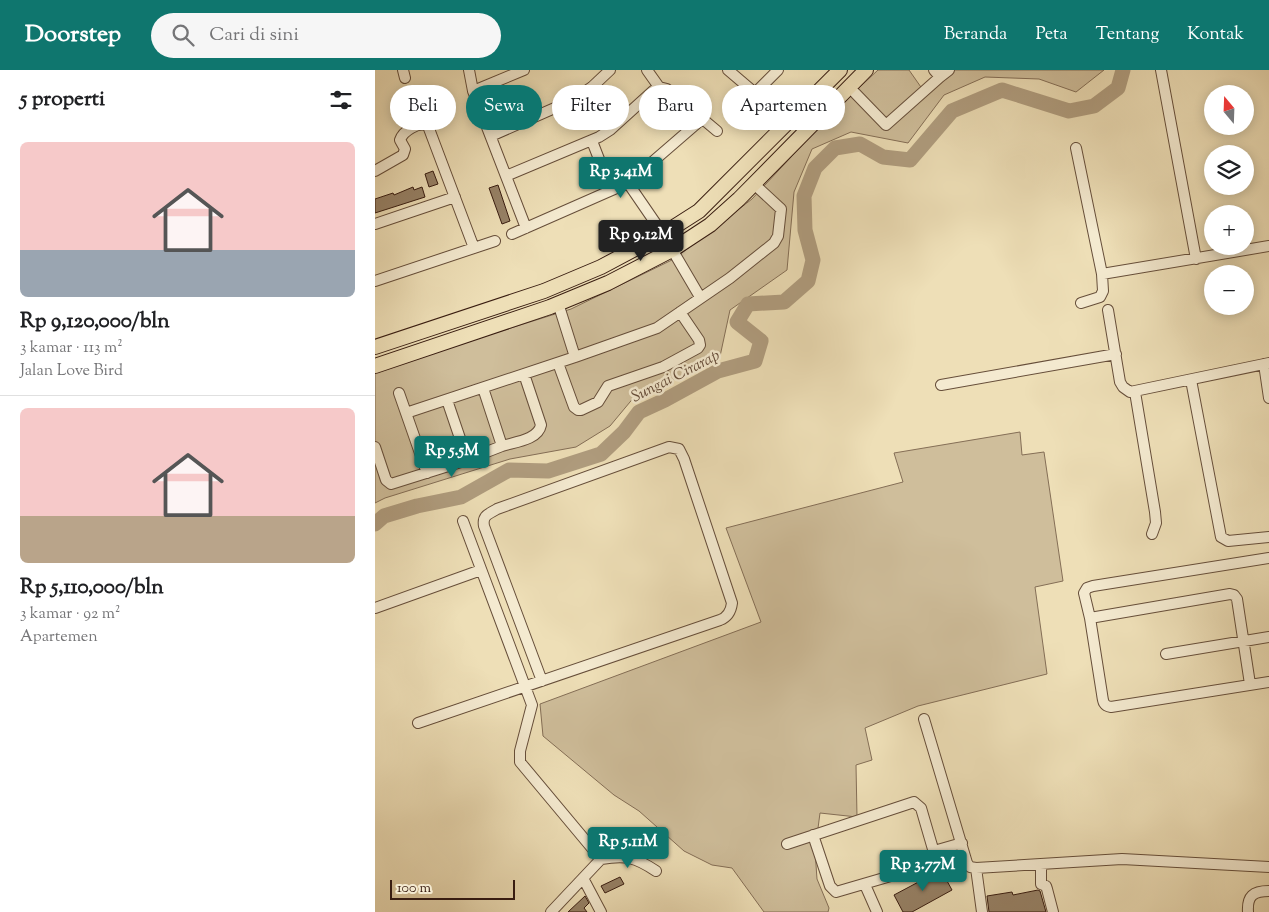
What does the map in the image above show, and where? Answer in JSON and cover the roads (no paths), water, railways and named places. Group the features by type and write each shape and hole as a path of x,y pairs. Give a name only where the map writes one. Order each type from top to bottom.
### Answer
{"main road":[{"path":"375,366 558,303 608,283 667,242 729,183 840,70"},
{"path":"375,347 544,291 710,225 754,184 866,70"}],"street":[{"path":"469,70 472,85"},
{"path":"488,85 524,70"},
{"path":"491,136 573,100 592,87 610,70"},
{"path":"647,70 658,85"},
{"path":"728,70 746,85"},
{"path":"763,85 778,70"},
{"path":"855,93 886,126 937,74 949,70"},
{"path":"1161,70 1196,259"},
{"path":"506,176 592,141 610,130 639,104"},
{"path":"375,171 403,156 405,149 400,137 419,124 423,123 429,127 474,248"},
{"path":"712,127 717,131"},
{"path":"489,130 526,228"},
{"path":"512,234 628,183 690,130"},
{"path":"592,141 611,190"},
{"path":"1076,148 1102,274 1103,291 1101,295 1081,303"},
{"path":"628,183 700,297"},
{"path":"406,414 653,329 680,312 730,278 770,247 776,240 781,209 754,184"},
{"path":"375,224 455,197"},
{"path":"375,281 495,241"},
{"path":"1102,274 1269,246"},
{"path":"558,303 575,357"},
{"path":"1108,310 1123,387 1131,392 1266,364 1269,398"},
{"path":"558,363 574,407 581,410 598,402 609,386 663,367 698,348 700,345 699,340 680,312"},
{"path":"941,385 1116,354"},
{"path":"375,447 388,483 393,483 535,435 541,429 541,425 525,374"},
{"path":"1191,380 1221,537 1228,541 1269,536"},
{"path":"483,388 502,446"},
{"path":"1135,392 1155,512 1156,522 1151,534"},
{"path":"399,393 427,473"},
{"path":"447,400 467,459"},
{"path":"418,723 526,687 725,618 729,613 732,603 679,449 669,447 497,509 485,516 483,520 484,526 543,681"},
{"path":"463,521 532,704 520,762 601,859"},
{"path":"1269,558 1093,586 1087,588 1084,593 1090,618 1102,694 1106,706 1111,707 1269,682"},
{"path":"375,608 481,570"},
{"path":"1090,618 1230,594 1234,595 1237,598 1250,684"},
{"path":"1166,654 1269,637"},
{"path":"925,719 961,843 971,866 982,912"},
{"path":"787,844 813,835 914,802 921,808 934,851 934,859 925,866 836,892 830,886 813,835"},
{"path":"934,851 961,843"},
{"path":"551,912 601,859 628,856 641,861 656,871"},
{"path":"971,866 1041,865 1139,859 1269,867"},
{"path":"1041,865 1041,884 1047,889 1053,912"},
{"path":"583,878 601,912"},
{"path":"865,887 877,912"},
{"path":"1248,912 1251,896 1259,891 1269,891"}],"waterway":[{"name":"Sungai Cirarap","path":"375,524 384,516 417,506 461,497 509,470 548,471 601,454 624,432 639,412 718,371 755,361 761,341 737,322 748,304 784,302 808,281 813,260 805,230 804,196 815,168 835,148 860,144 883,157 910,160 952,111 1002,90 1069,111 1094,106 1118,88 1123,70"}]}
